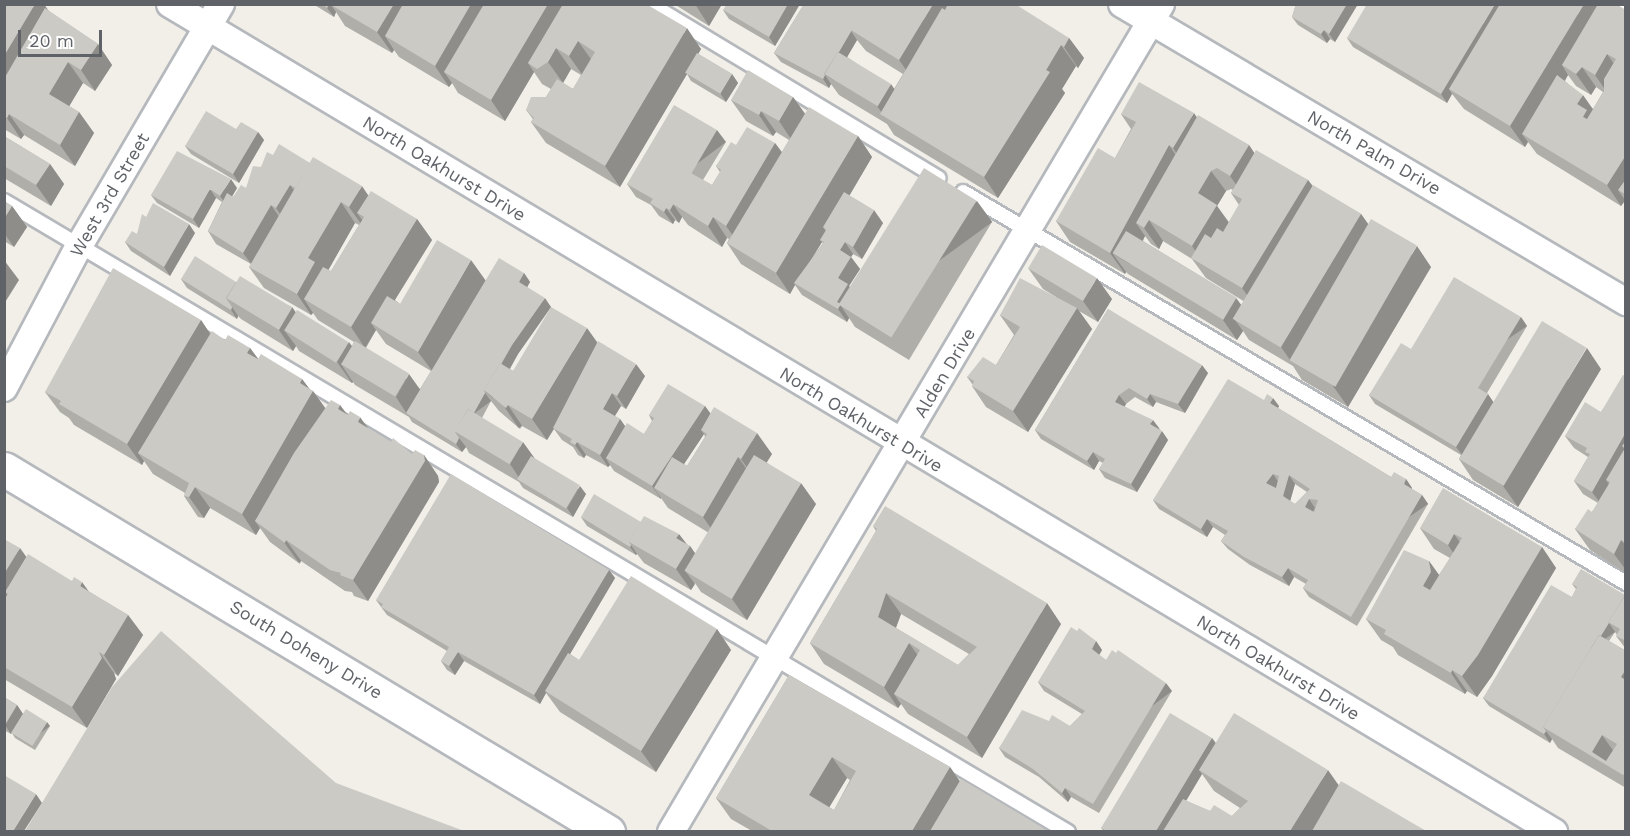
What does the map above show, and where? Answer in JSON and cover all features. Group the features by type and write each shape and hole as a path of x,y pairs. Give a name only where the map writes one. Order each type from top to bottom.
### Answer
{"street":[{"name":"North Oakhurst Drive","path":"170,4 902,445 1554,831"},
{"name":"West 3rd Street","path":"4,388 79,246 221,4"},
{"name":"North Palm Drive","path":"1122,4 1156,13 1626,302"},
{"name":"Alden Drive","path":"671,831 1030,232 1156,13"},
{"name":"South Doheny Drive","path":"4,469 608,831"}],"lane":[{"path":"650,4 1030,232 1626,583"},
{"path":"1618,4 1626,9"},
{"path":"4,201 1068,831"}],"building":[{"path":"4,4 35,4 4,56"},
{"path":"331,4 394,4 377,32 331,5"},
{"path":"403,4 471,4 435,66 385,36"},
{"path":"484,4 548,4 491,100 444,72"},
{"path":"563,4 646,4 687,28 605,166 531,122 534,118 526,110 531,97 546,97 557,79 573,89 595,52 578,41 569,56 556,48 548,62 537,69 528,63"},
{"path":"727,4 788,4 769,37 723,10"},
{"path":"804,4 863,4 866,6 823,79 774,53"},
{"path":"867,4 933,4 899,60 851,30"},
{"path":"948,4 1015,4 1069,38 1064,47 1061,45 1046,70 1050,72 984,177 880,114 942,8 945,10"},
{"path":"1296,4 1347,4 1329,34 1324,30 1321,34 1292,17"},
{"path":"1367,4 1495,4 1441,94 1347,38"},
{"path":"1500,4 1584,4 1510,126 1449,89"},
{"path":"1598,4 1616,4 1626,10 1626,155 1607,185 1522,134 1557,75 1583,95 1577,104 1587,110 1583,117 1587,119 1604,91 1604,79 1616,59 1607,54 1595,75 1582,67 1576,74 1562,65"},
{"path":"45,8 98,44 81,70 68,62 49,94 79,112 60,145 9,114 7,118 4,117 4,79"},
{"path":"838,52 891,84 878,106 825,74"},
{"path":"697,53 732,74 720,94 685,73"},
{"path":"748,70 793,97 779,121 761,111 759,115 731,100"},
{"path":"1139,82 1194,113 1173,148 1169,145 1110,253 1056,221 1098,148 1115,158 1136,122 1121,114"},
{"path":"674,105 717,130 670,210 666,208 664,212 650,203 653,199 627,184"},
{"path":"809,107 858,136 776,273 727,243"},
{"path":"206,111 236,129 241,122 258,132 233,174 185,146"},
{"path":"1198,115 1249,145 1230,176 1217,168 1211,171 1198,193 1217,205 1192,246 1149,220 1144,228 1136,223"},
{"path":"747,127 775,143 726,226 713,217 708,226 673,204 691,173 712,185 721,170 716,166 731,142 736,145"},
{"path":"4,136 50,164 36,185 4,166"},
{"path":"279,144 310,163 295,188 290,185 276,208 271,205 243,253 208,231 227,193 233,197 241,185 246,188 253,166 261,167 267,152 273,155"},
{"path":"1256,150 1308,180 1242,288 1191,258 1205,234 1211,238 1217,228 1223,232 1242,199 1231,193"},
{"path":"177,151 231,179 220,196 210,189 193,219 151,195"},
{"path":"313,157 362,186 349,207 341,202 308,258 315,262 297,294 249,267"},
{"path":"924,168 977,201 891,337 839,305"},
{"path":"1626,179 1626,195 1618,190"},
{"path":"1313,185 1361,214 1281,348 1233,319"},
{"path":"371,191 417,219 351,327 304,299 323,267 331,271 364,217 357,213"},
{"path":"844,192 874,210 853,247 845,242 840,250 851,257 838,278 848,284 837,302 841,304 838,309 794,283 824,242 820,240 826,230 823,227"},
{"path":"4,201 12,206 4,219"},
{"path":"153,203 189,224 164,267 125,242 132,231 137,234 142,214 146,217"},
{"path":"1371,219 1417,246 1335,387 1290,360"},
{"path":"1126,231 1237,297 1223,320 1113,253"},
{"path":"437,240 471,260 418,352 371,323 387,296 400,304"},
{"path":"1042,245 1097,278 1083,301 1028,268"},
{"path":"195,256 236,282 226,298 232,307 231,310 181,279"},
{"path":"499,258 524,273 519,282 545,298 500,363 474,413 468,409 455,432 459,438 456,444 406,413"},
{"path":"113,268 201,320 127,444 59,404 61,401 45,392"},
{"path":"240,276 292,307 279,330 227,298"},
{"path":"1454,277 1521,317 1478,388 1488,394 1456,447 1369,395 1401,343 1411,349"},
{"path":"1020,278 1077,308 1013,411 972,386 974,381 967,377 983,357 996,365 1020,327 1000,315"},
{"path":"551,307 587,328 532,419 508,405 506,408 484,390 500,363 513,371"},
{"path":"1108,309 1202,365 1178,404 1150,394 1147,399 1129,388 1119,395 1115,402 1153,420 1150,424 1162,431 1131,484 1099,469 1105,459 1093,452 1087,461 1035,430"},
{"path":"297,310 349,342 336,363 284,330"},
{"path":"1542,321 1587,348 1504,486 1459,459"},
{"path":"212,331 225,340 228,335 250,348 247,353 258,359 261,354 302,379 300,383 313,391 242,514 195,487 189,497 184,496 189,483 138,453"},
{"path":"355,341 409,373 395,397 341,364"},
{"path":"598,341 636,364 617,396 612,393 603,409 620,419 600,455 577,442 575,445 570,442 572,439 553,428"},
{"path":"1623,375 1626,376 1626,432 1592,492 1574,481 1590,454 1585,452 1587,448 1565,436 1585,402 1601,412"},
{"path":"1228,379 1264,400 1267,394 1273,398 1270,403 1391,477 1394,472 1406,479 1404,484 1422,495 1351,617 1303,588 1308,580 1288,568 1282,577 1244,557 1221,541 1228,531 1207,519 1201,529 1153,500","holes":["1273,474 1279,476 1276,488 1266,483","1289,475 1310,489 1295,504 1283,496","1309,499 1318,500 1314,512 1305,507"]},
{"path":"668,384 705,406 652,486 606,458 627,423 644,434 654,418 649,415"},
{"path":"331,400 340,405 338,409 348,415 350,411 360,417 358,422 391,442 393,438 412,454 415,450 424,455 425,461 353,580 330,570 286,540 285,543 255,521 294,453"},
{"path":"714,407 757,433 741,459 738,457 703,517 654,488 672,457 687,466 707,434 701,430"},
{"path":"468,409 523,442 509,464 455,431"},
{"path":"1626,441 1626,543 1621,540 1614,554 1575,529 1588,509 1592,512 1610,482 1606,480 1625,448 1622,446"},
{"path":"754,455 801,483 732,599 684,571"},
{"path":"531,456 580,485 566,509 517,479"},
{"path":"451,474 609,570 534,695 458,652 449,666 441,661 449,647 381,607 383,604 376,600"},
{"path":"1443,488 1542,547 1478,655 1462,676 1452,670 1451,673 1384,634 1386,630 1366,619 1404,550 1429,561 1431,572 1423,586 1430,590 1462,538 1454,534 1448,545 1420,528"},
{"path":"594,494 641,522 629,542 630,547 581,517"},
{"path":"885,506 1047,603 967,737 894,694 920,650 909,643 884,687 810,643 877,529 873,526","holes":["886,593 977,647 958,665 878,617"]},
{"path":"644,516 679,534 676,538 690,546 676,569 629,542"},
{"path":"4,539 20,548 4,574"},
{"path":"28,554 72,581 74,577 82,582 80,586 128,615 104,655 99,652 102,658 72,707 4,667 4,598 8,594 5,592"},
{"path":"1581,569 1625,595 1543,727 1546,731 1544,734 1483,698 1551,585 1572,597 1577,587 1572,584"},
{"path":"631,576 717,629 641,751 545,691 568,653 579,660"},
{"path":"1626,594 1626,641 1616,636 1620,629 1608,622"},
{"path":"1071,627 1077,631 1079,628 1096,641 1092,649 1106,660 1112,650 1116,653 1118,650 1166,683 1093,804 1065,788 1062,793 1033,769 999,748 1022,710 1049,721 1052,715 1070,726 1085,711 1038,682"},
{"path":"161,631 336,783 464,831 25,831 112,687"},
{"path":"1599,635 1626,651 1626,669 1621,677 1624,679 1626,677 1626,772 1623,775 1543,727","holes":["1602,735 1617,744 1606,761 1592,752"]},
{"path":"789,675 950,767 912,831 772,831 716,798","holes":["832,757 856,771 834,810 809,795"]},
{"path":"4,697 17,705 5,725 4,725"},
{"path":"26,709 47,722 32,746 11,733"},
{"path":"1170,713 1212,738 1156,831 1107,831 1101,828"},
{"path":"1234,713 1328,770 1290,831 1163,831 1183,799 1210,811 1214,805 1232,816 1248,801 1199,770"},
{"path":"4,775 36,794 13,831 4,831"},
{"path":"961,779 1048,831 930,831"},
{"path":"1341,781 1426,831 1312,831"}]}
